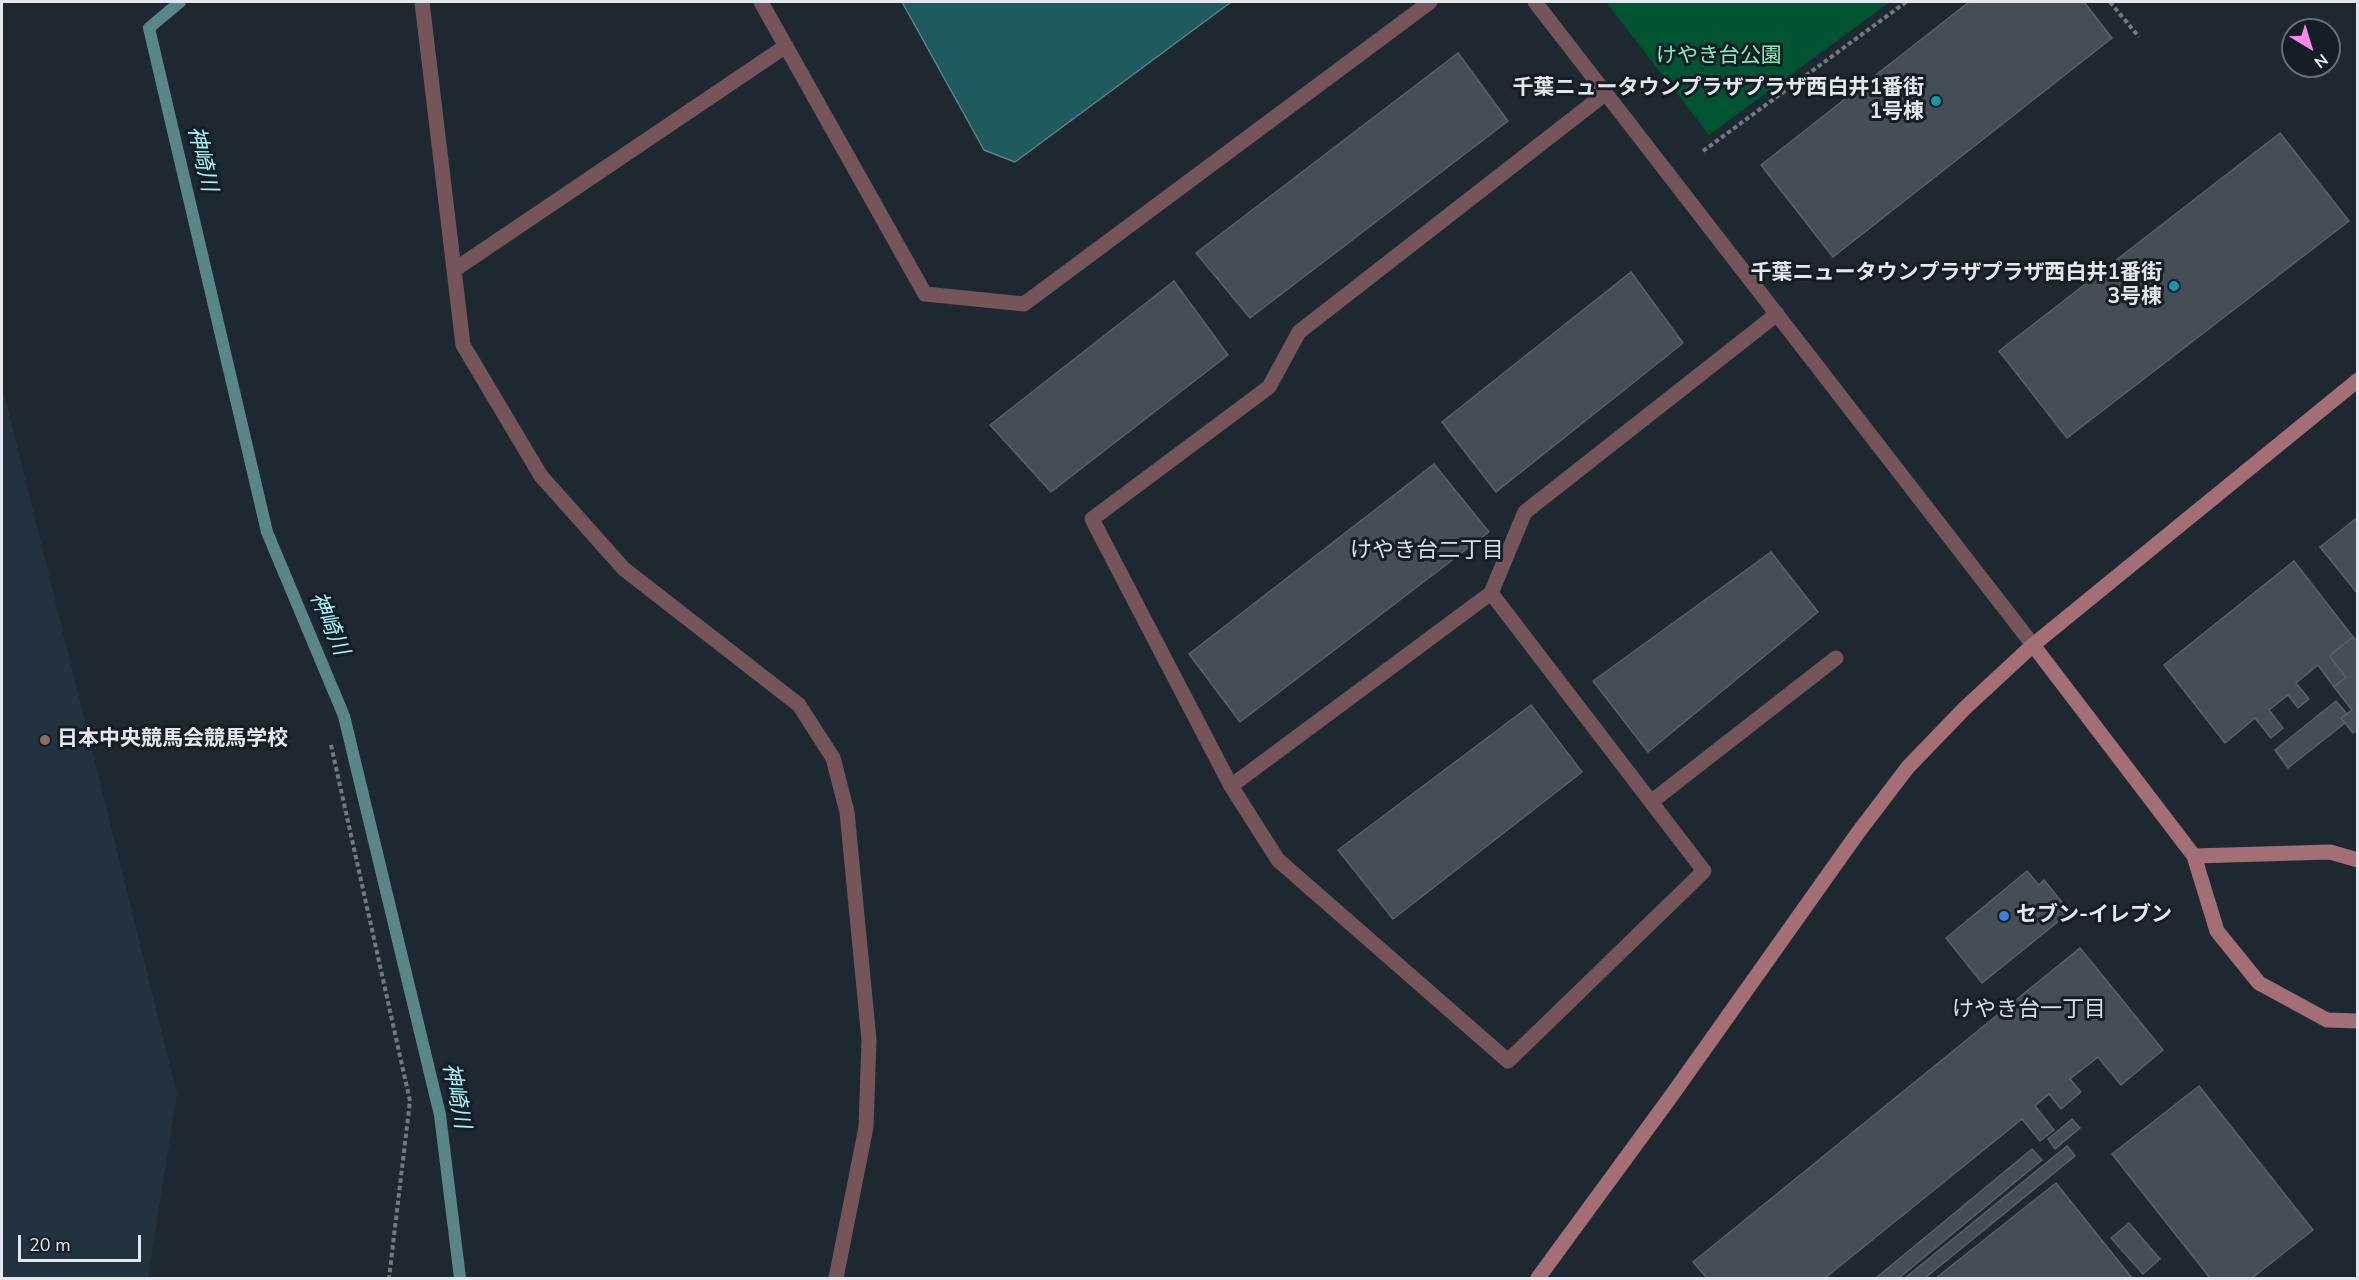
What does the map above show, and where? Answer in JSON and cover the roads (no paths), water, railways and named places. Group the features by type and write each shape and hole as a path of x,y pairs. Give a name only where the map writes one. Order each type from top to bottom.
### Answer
{"street":[{"path":"422,2 463,345 541,476 624,569 799,705 833,758 847,812 869,1040 866,1127 836,1278"},
{"path":"761,2 925,294 1024,304 1430,2"},
{"path":"1535,2 2194,856 2217,931 2259,983 2327,1020 2358,1021"},
{"path":"454,270 786,46"},
{"path":"1491,593 1704,871 1508,1061 1278,860 1231,786 1092,519 1269,387 1299,332 1606,93"},
{"path":"1231,786 1491,593 1525,512 1777,314"},
{"path":"1538,1278 1672,1095 1857,834 1908,767 1965,708 2032,645 2358,380"},
{"path":"1651,802 1836,658"},
{"path":"2194,856 2330,852 2358,860"}],"waterway":[{"name":"神崎川","path":"180,2 149,28 267,532 344,716 440,1115 460,1278"}],"place":[{"name":"千葉ニュータウンプラザプラザ西白井1番街 1号棟","path":"1936,101"},
{"name":"千葉ニュータウンプラザプラザ西白井1番街 3号棟","path":"2174,286"},
{"name":"日本中央競馬会競馬学校","path":"45,740"},
{"name":"セブン-イレブン","path":"2004,916"}],"district":[{"name":"けやき台二丁目","path":"1427,552"},
{"name":"けやき台一丁目","path":"2029,1011"}],"park label":[{"name":"けやき台公園","path":"1719,57"}]}
